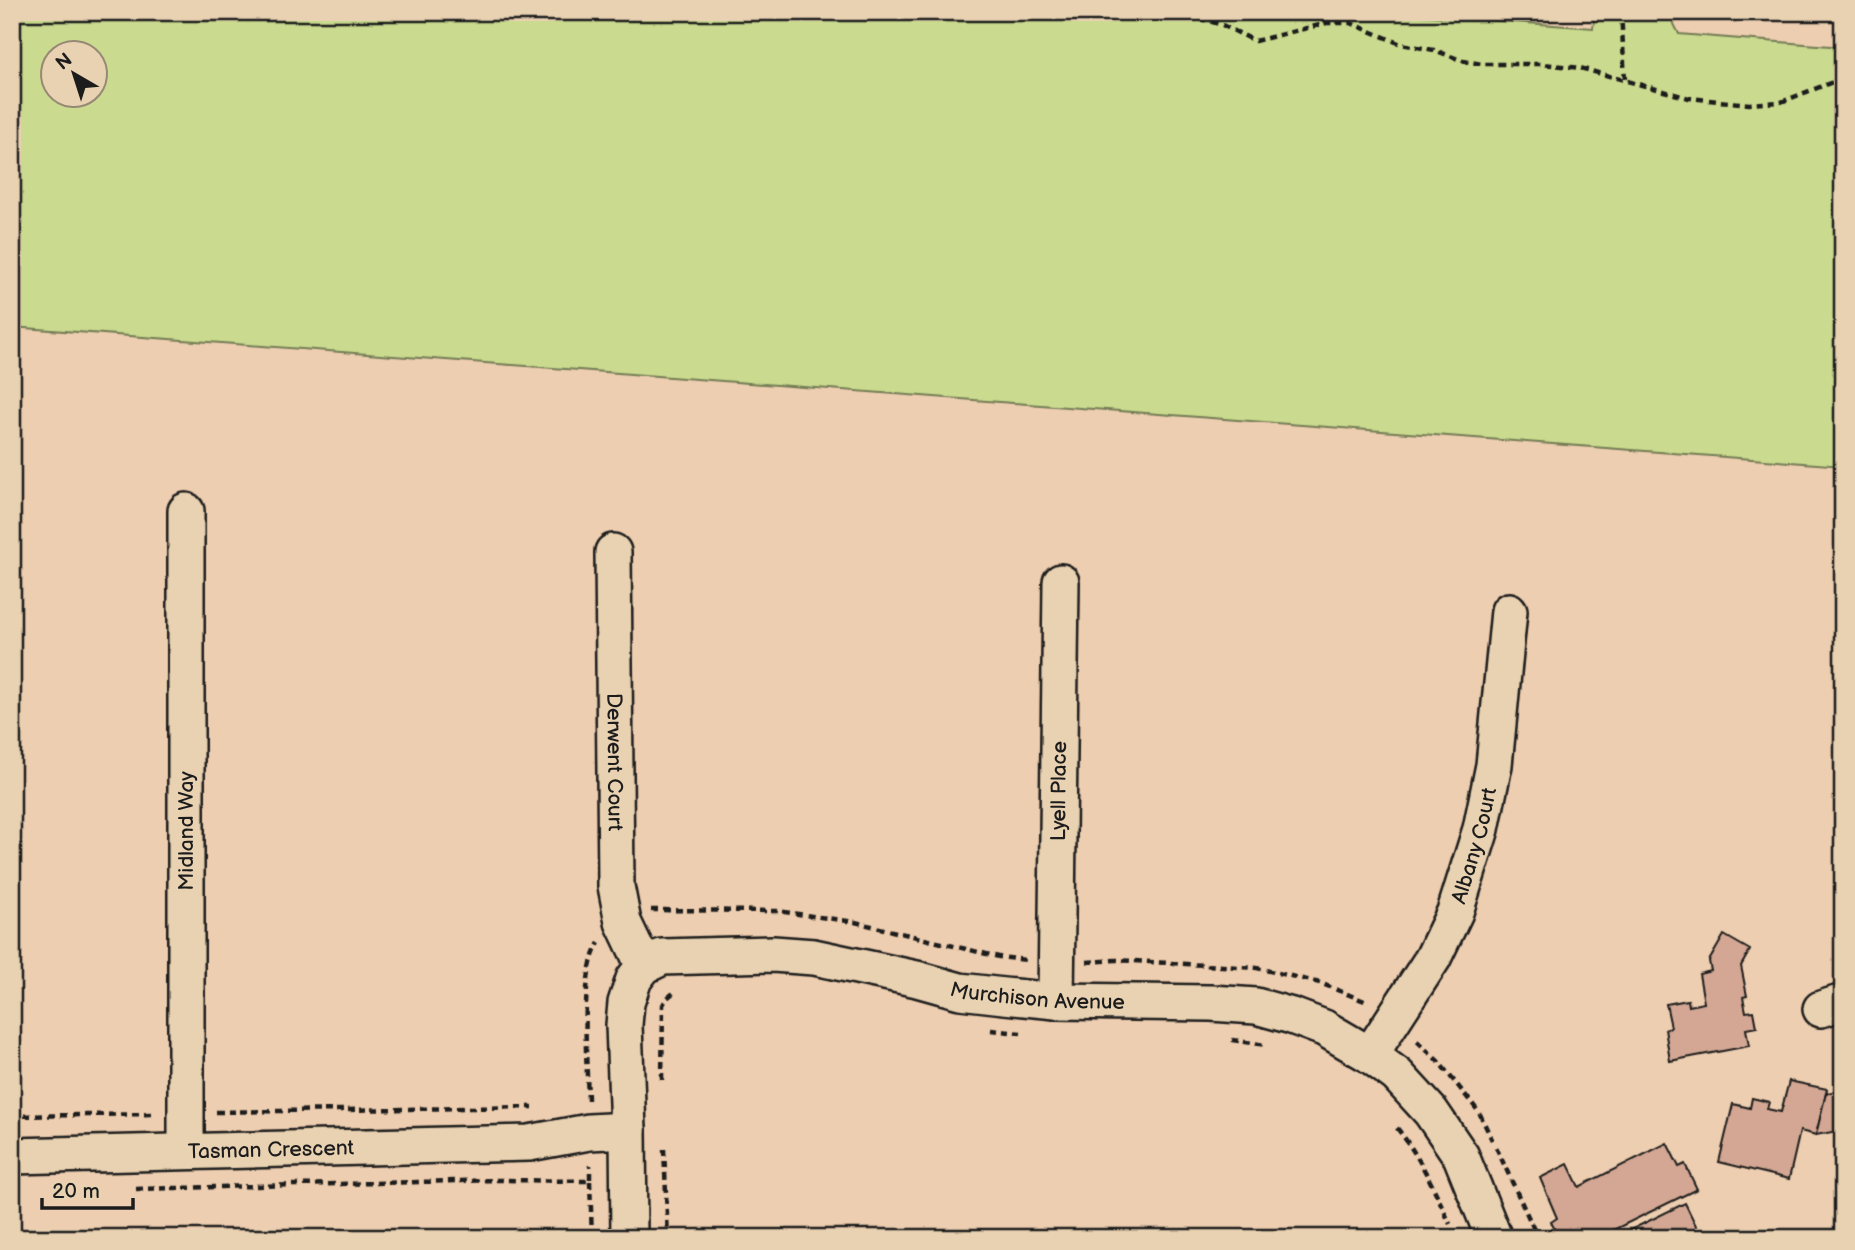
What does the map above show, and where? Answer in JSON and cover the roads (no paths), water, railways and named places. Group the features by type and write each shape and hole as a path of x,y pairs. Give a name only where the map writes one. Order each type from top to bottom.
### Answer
{"street":[{"name":"Midland Way","path":"186,511 186,1152"},
{"name":"Derwent Court","path":"613,552 616,886 622,919 644,966"},
{"name":"Lyell Place","path":"1056,1001 1061,582"},
{"name":"Albany Court","path":"1370,1055 1433,958 1455,912 1481,829 1494,765 1509,611"},
{"name":"Murchison Avenue","path":"644,966 662,957 773,954 814,957 961,991 1056,1001 1256,1006 1292,1016 1324,1028 1370,1055 1397,1075 1431,1112 1461,1156 1494,1238"},
{"path":"629,1238 624,1025 628,996 634,979 644,966"},
{"name":"Tasman Crescent","path":"12,1156 529,1143 589,1132 628,1142"}]}
